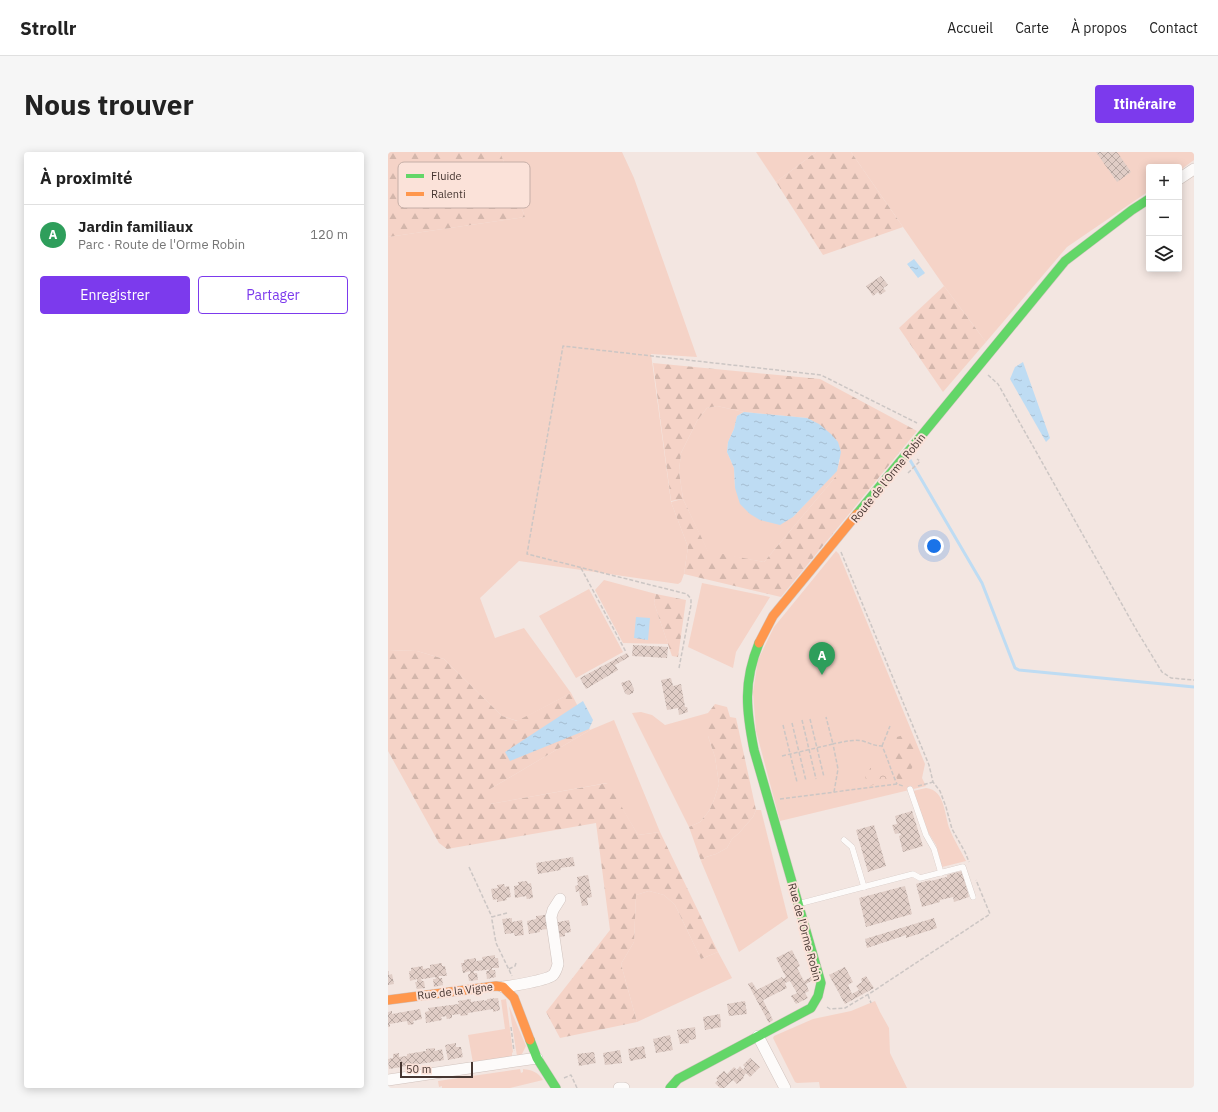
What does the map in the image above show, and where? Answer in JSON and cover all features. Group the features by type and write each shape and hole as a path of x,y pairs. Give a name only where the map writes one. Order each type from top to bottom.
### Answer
{"street":[{"path":"1182,176 1194,168"},
{"name":"Route de l'Orme Robin","path":"772,813 754,750 748,720 746,690 752,660 763,633 773,616 1065,262 1132,210 1147,200"},
{"name":"Rue de l'Orme Robin","path":"772,813 821,983 820,992 816,1001"},
{"path":"503,987 545,979 552,976 556,970 558,964 551,917 553,910 560,900"},
{"name":"Rue de la Vigne","path":"388,1000 496,986 503,987 514,998 536,1058 556,1088"},
{"path":"670,1088 678,1079 811,1008 816,1001"},
{"path":"758,1036 785,1088"},
{"path":"388,1080 536,1058"},
{"path":"619,1088 624,1088"}],"lane":[{"path":"910,788 926,835 934,850 941,873"},
{"path":"844,840 852,847 864,887"},
{"path":"798,904 913,874 920,878 963,867 973,897"}],"path":[{"path":"679,668 691,605 687,594 527,554 563,346 821,375 919,424 927,430"},
{"path":"979,366 998,384 1137,631 1162,672 1171,678 1194,680"},
{"path":"908,474 920,461 916,458"},
{"path":"839,548 929,765 933,782 940,791 952,829 965,852 970,866"},
{"path":"581,568 626,652"},
{"path":"826,717 838,769 834,792"},
{"path":"810,719 824,777"},
{"path":"802,720 816,778"},
{"path":"792,723 806,780"},
{"path":"783,725 797,782"},
{"path":"890,726 882,746 889,760 891,770 897,784"},
{"path":"782,756 849,740 863,741 874,746 882,746"},
{"path":"769,802 897,784 910,788 933,782"},
{"path":"469,867 492,917 496,943 516,985"},
{"path":"816,1001 830,1009 845,1008 868,995 990,914 976,879"},
{"path":"492,917 507,913"},
{"path":"508,970 515,966 516,963"},
{"path":"868,995 871,1003"},
{"path":"561,1078 571,1075 577,1088"}],"green space":[{"path":"388,152 500,152 504,162 398,162 398,208 522,208 525,217 388,237"},
{"path":"500,152 622,152 634,178 697,357 651,354 671,502 688,547 684,574 681,582 678,584 519,561 480,598 495,638 524,628 571,693 518,721 502,716 444,659 417,651 388,650 388,237 525,217 522,208 530,208 530,162 504,162"},
{"path":"756,152 816,152 776,182"},
{"path":"816,152 851,152 903,227 823,255 776,182"},
{"path":"851,152 1194,152 1194,160 1182,169 1182,164 1146,164 1146,193 1067,247 986,342 944,286"},
{"path":"944,286 986,342 943,392 899,328"},
{"path":"653,363 820,379 917,431 781,597 684,574 688,547 671,502 682,499 671,501","holes":["717,406 744,412 807,418 840,460 837,475 764,562 708,551 683,499 679,471 681,453 697,421 707,408"]},
{"path":"717,406 744,412 737,416 734,429 728,442 727,452 734,468 735,488 793,517 837,470 837,475 764,562 708,552 683,499 679,471 681,453 697,421 707,408"},
{"path":"836,551 839,554 925,764 922,778 926,786 780,821 756,731 753,692 758,660 774,627"},
{"path":"604,580 656,594 654,603 668,644 623,643 595,590"},
{"path":"702,583 770,597 736,652 733,668 688,647"},
{"path":"589,589 623,652 576,678 539,616"},
{"path":"656,594 686,600 678,657 672,656 654,603"},
{"path":"388,650 417,651 444,659 502,716 517,721 571,693 590,730 490,789 490,804 608,783 638,835 660,832 718,952 701,959 675,905 664,895 649,891 636,895 634,942 621,964 637,1022 560,1038 546,1012 610,930 596,823 447,849 439,843 388,751"},
{"path":"715,704 727,707 730,717 736,718 756,810 753,817 732,839 727,848 706,857 701,861 689,827 700,822 709,811 719,784 715,757 708,736 708,713"},
{"path":"641,712 652,715 665,725 708,713 708,736 715,757 719,784 709,811 700,822 689,827 632,713"},
{"path":"614,720 660,832 638,835 607,783 490,804 490,789 590,730"},
{"path":"906,734 914,745 913,766 905,780 897,779 892,765 897,737"},
{"path":"868,767 892,777 893,782 867,786 865,773"},
{"path":"926,788 933,790 941,798 950,830 966,861 942,867 936,845 928,832 913,791"},
{"path":"756,810 761,810 788,918 739,952 701,861 706,857 727,848 732,839 753,817"},
{"path":"649,891 664,895 675,905 701,959 718,952 732,978 637,1022 621,964 634,942 636,895"},
{"path":"506,999 513,1052 512,1057 473,1063 468,1035 505,1029 501,1000"},
{"path":"875,1001 889,1028 890,1053 907,1088 820,1088 819,1082 795,1082 773,1038 774,1036 813,1019 851,1011"},
{"path":"509,1006 526,1046 522,1054 517,1056"},
{"path":"520,1069 521,1073 523,1072 523,1069 534,1072 543,1080 510,1088 439,1087 438,1081"}],"water":[{"path":"914,259 925,273 918,278 907,264"},
{"path":"1023,362 1050,438 1046,442 1010,379 1015,367"},
{"path":"744,412 807,418 819,424 838,442 841,452 837,471 793,517 780,525 760,520 750,514 740,504 735,488 734,468 727,452 728,442 734,429 737,416"},
{"path":"636,617 650,618 648,640 634,638"},
{"path":"583,701 593,720 589,729 510,761 505,752"}],"building":[{"path":"1096,152 1117,152 1131,172 1117,182"},
{"path":"881,276 888,285 883,288 886,291 880,295 878,292 873,296 866,286"},
{"path":"633,645 668,647 667,658 632,656"},
{"path":"627,653 629,657 615,665 618,670 586,689 580,678"},
{"path":"671,678 673,686 681,684 685,707 687,707 688,712 679,715 678,708 667,710 661,680"},
{"path":"630,680 634,689 633,693 628,695 625,693 621,683"},
{"path":"912,811 923,846 903,852 899,836 901,835 900,833 895,834 892,825 897,824 895,816"},
{"path":"874,825 886,866 868,872 856,830"},
{"path":"573,857 575,866 560,868 561,870 538,874 536,863"},
{"path":"962,871 969,897 954,902 953,897 922,907 916,884 947,877 947,875"},
{"path":"588,875 592,897 587,898 588,905 582,906 579,891 576,892 575,886 578,885 577,877"},
{"path":"527,881 528,884 531,883 533,898 527,899 526,896 515,898 514,886 519,885 518,882"},
{"path":"504,884 505,887 509,886 511,897 506,898 507,900 497,902 497,899 493,900 491,889 498,888 497,885"},
{"path":"905,886 912,914 866,927 859,898"},
{"path":"545,915 547,929 529,934 527,921 536,919 536,916"},
{"path":"512,918 512,922 522,920 524,935 515,936 514,933 505,934 502,919"},
{"path":"934,918 937,928 906,938 906,935 867,948 865,939"},
{"path":"569,920 571,932 565,933 565,936 560,937 560,934 555,934 553,923"},
{"path":"792,950 800,966 797,968 804,981 811,977 813,980 806,984 809,991 805,993 808,998 796,1004 791,996 797,993 790,981 785,983 787,988 763,1000 773,1020 769,1023 748,984 752,982 757,990 782,977 783,979 786,977 776,958"},
{"path":"495,955 495,958 498,958 499,968 492,968 492,970 495,970 496,977 487,979 486,971 489,971 488,969 474,971 474,973 477,973 478,980 469,981 468,974 470,974 470,971 463,973 461,963 464,963 464,960 476,958 476,961 483,960 482,957"},
{"path":"442,963 442,966 445,966 447,976 439,976 439,978 442,978 443,985 434,987 433,979 436,979 435,977 421,979 424,981 425,988 417,989 415,982 417,982 417,979 410,981 409,971 411,971 411,968 423,966 423,969 430,968 430,965"},
{"path":"845,967 853,982 848,985 852,994 859,990 856,986 862,982 861,979 866,976 874,988 845,1004 829,975"},
{"path":"388,971 389,975 392,974 394,984 388,985"},
{"path":"498,998 500,1010 493,1012 493,1009 468,1013 468,1015 461,1016 460,1014 452,1015 452,1018 447,1019 446,1016 441,1017 442,1020 426,1023 425,1012 429,1011 428,1008 459,1004 458,1001 471,999 471,1002"},
{"path":"745,1001 747,1014 729,1016 727,1004"},
{"path":"420,1009 422,1019 413,1021 414,1024 408,1025 407,1021 390,1024 390,1027 388,1027 388,1012 392,1011 392,1014"},
{"path":"720,1014 721,1027 705,1030 703,1017"},
{"path":"695,1027 696,1039 689,1040 689,1043 680,1044 677,1030"},
{"path":"670,1035 673,1050 656,1053 653,1039"},
{"path":"456,1043 456,1047 461,1047 463,1057 448,1060 445,1045"},
{"path":"644,1046 646,1058 630,1061 628,1049"},
{"path":"435,1048 435,1051 442,1049 444,1060 389,1069 388,1059 393,1058 393,1054 399,1053 399,1057 407,1056 407,1054"},
{"path":"620,1050 622,1063 605,1065 603,1053"},
{"path":"594,1052 596,1063 579,1066 577,1054"},
{"path":"750,1058 760,1067 750,1077 746,1073 743,1077 744,1078 737,1084 733,1080 724,1088 720,1088 715,1083 718,1080 716,1078 724,1071 727,1074 734,1067 737,1070 740,1066 743,1070 745,1067 743,1065"}],"waterway":[{"path":"910,460 982,583 1015,668 1019,670 1194,687"}],"traffic: fast":[{"path":"857,514 1065,261 1147,200"},
{"path":"670,1088 678,1079 811,1008 818,996 821,983 751,736 748,709 748,683 750,671 759,643"},
{"path":"530,1040 537,1058 556,1088"}],"traffic: slow":[{"path":"759,643 773,616 857,514"},
{"path":"388,1000 496,986 503,987 514,998 530,1040"}],"place":[{"name":"Jardin familiaux","path":"822,675"}]}
